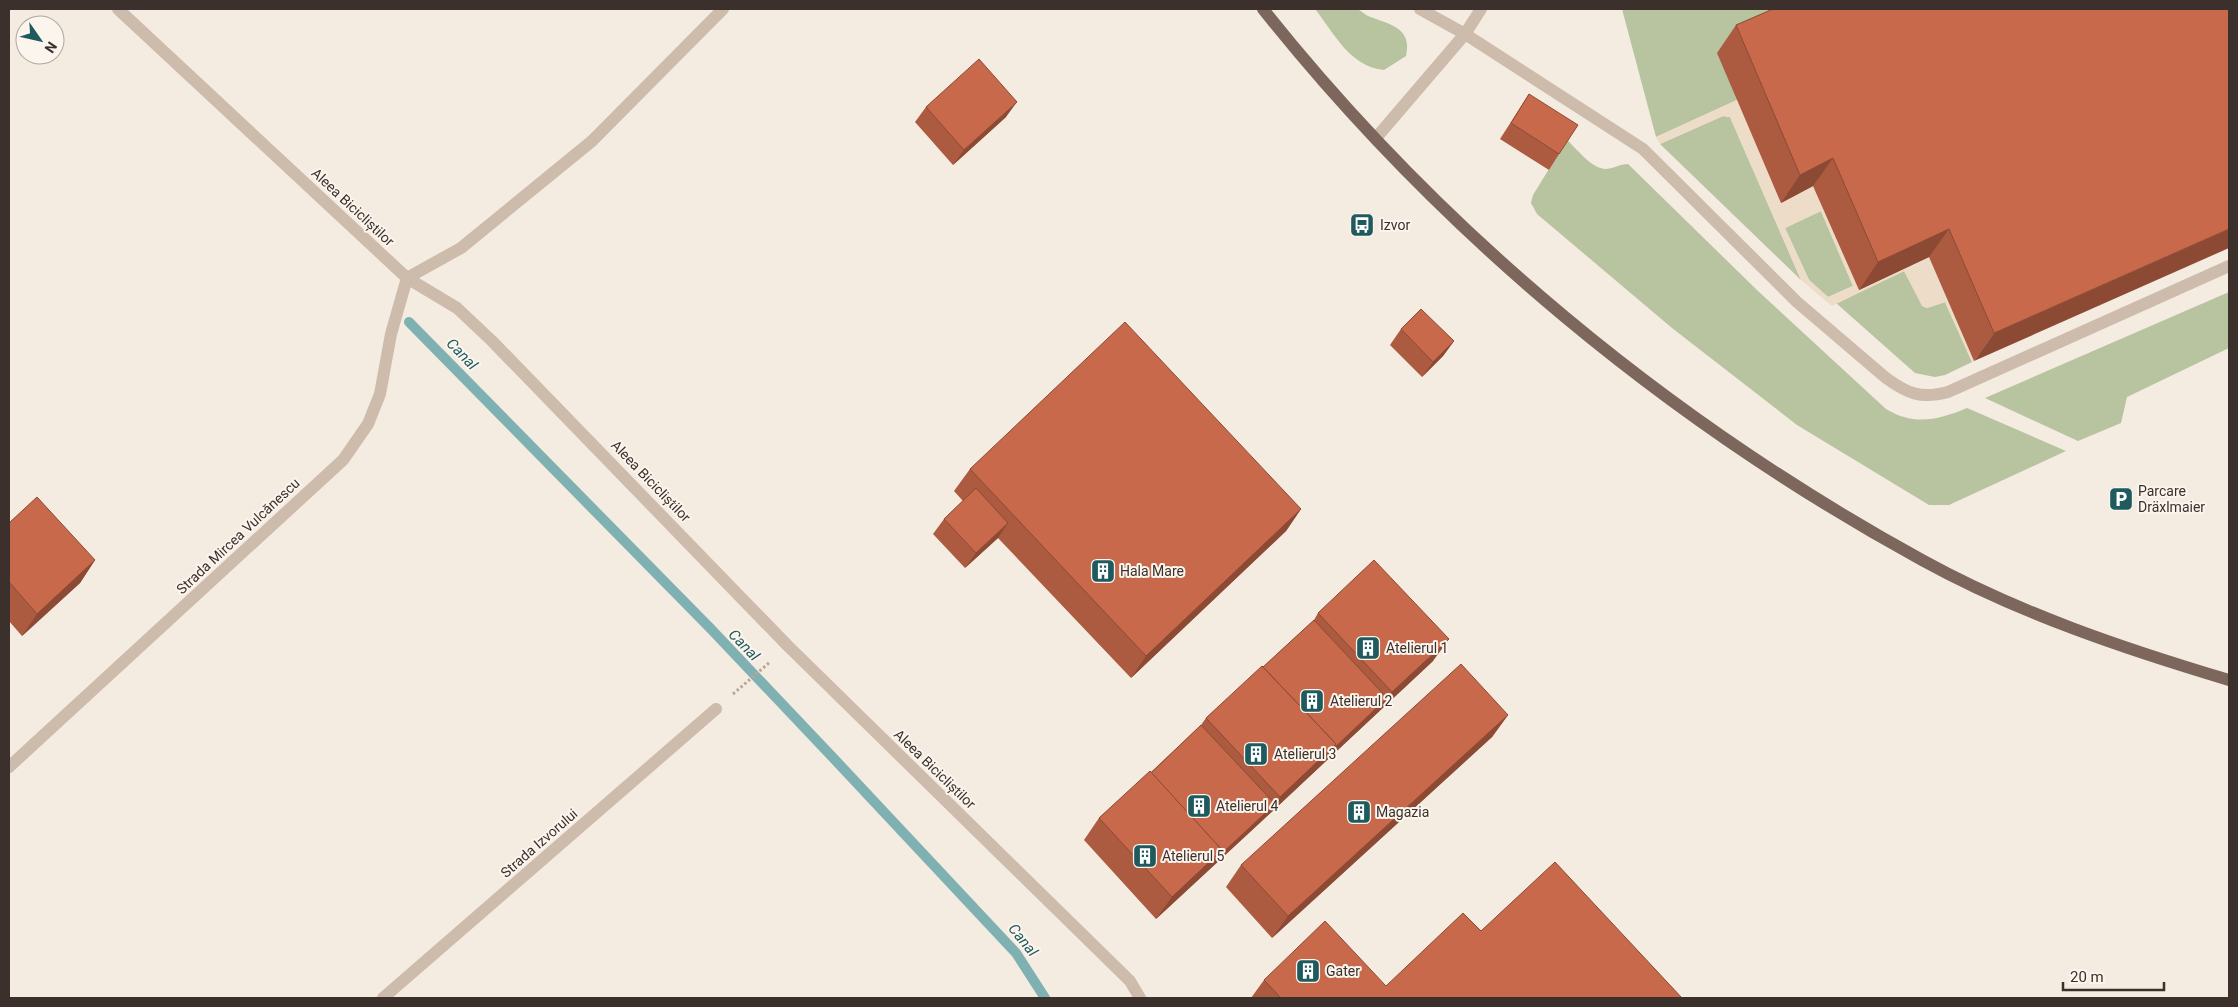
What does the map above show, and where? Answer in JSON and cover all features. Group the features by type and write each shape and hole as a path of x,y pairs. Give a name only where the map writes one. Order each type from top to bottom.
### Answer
{"main road":[{"path":"1263,9 1308,64 1376,138 1476,238 1552,306 1629,369 1768,468 1923,561 1972,585 2043,617 2139,652 2229,680"}],"street":[{"name":"Aleea Bicicliștilor","path":"118,9 407,278 457,308 492,341 788,646 1130,981 1140,998"},
{"path":"407,278 461,248 592,141 723,9"},
{"path":"1420,9 1465,34 1643,150 1797,302 1886,378 1913,394 1929,397 1948,392 2229,266"},
{"path":"1376,138 1465,34 1481,9"},
{"name":"Strada Mircea Vulcănescu","path":"9,767 343,460 368,424 380,394 391,334 407,278"},
{"name":"Strada Izvorului","path":"383,998 716,709"}],"path":[{"path":"716,709 788,646"}],"green space":[{"path":"1315,9 1357,9 1368,16 1397,28 1406,39 1406,56 1384,70 1372,68 1362,63 1352,56 1336,38"},
{"path":"1622,9 1819,9 1737,100 1656,137"},
{"path":"1723,116 1730,117 1801,280 1660,144"},
{"path":"1567,140 1584,158 1600,168 1608,169 1628,164 1759,292 1886,409 1906,418 1926,419 1946,416 1967,408 2066,451 1949,505 1929,505 1797,425 1672,328 1537,214 1531,203 1533,195"},
{"path":"1821,211 1853,286 1828,297 1809,280 1785,228"},
{"path":"1904,271 1923,306 1927,308 1945,302 1972,362 1945,375 1935,377 1915,373 1836,303"},
{"path":"2229,292 2229,348 2127,397 2121,423 2078,441 1985,398"}],"shaded area":[{"path":"1737,100 1781,202 1813,186 1929,257 1974,361 1972,362 1945,302 1927,308 1922,306 1904,271 1832,306 1801,280 1730,117 1723,116 1660,144 1656,137","holes":["1821,211 1853,286 1828,297 1809,280 1785,228"]}],"building":[{"path":"1773,9 2229,9 2229,229 1994,333 1949,229 1878,262 1833,158 1800,175 1736,25"},
{"path":"979,59 1017,102 964,150 926,107"},
{"path":"1529,94 1578,125 1559,154 1511,123"},
{"path":"1421,309 1454,341 1433,362 1401,329"},
{"path":"1125,322 1301,509 1146,656 970,469"},
{"path":"976,488 1008,523 976,553 944,519"},
{"path":"37,497 95,560 37,614 9,582 9,523"},
{"name":"Atelierul 1","path":"1374,560 1449,639 1392,692 1318,613"},
{"name":"Atelierul 2","path":"1314,620 1387,698 1331,751 1336,744 1263,667"},
{"name":"Magazia","path":"1461,664 1508,715 1288,916 1241,865"},
{"name":"Atelierul 3","path":"1262,666 1336,744 1280,797 1206,718"},
{"name":"Atelierul 4","path":"1201,725 1275,804 1218,857 1222,850 1151,773"},
{"path":"1150,771 1222,850 1172,897 1099,818"},
{"path":"1555,862 1682,998 1281,998 1264,980 1325,921 1386,986 1463,913 1481,931"}],"waterway":[{"name":"Canal","path":"409,322 711,629 838,763 1016,953 1045,998"}],"place":[{"name":"Izvor","path":"1362,225"},
{"name":"Parcare Dräxlmaier","path":"2121,499"},
{"name":"Hala Mare","path":"1103,571"},
{"name":"Atelierul 1","path":"1368,648"},
{"name":"Atelierul 2","path":"1312,701"},
{"name":"Atelierul 3","path":"1256,754"},
{"name":"Atelierul 4","path":"1199,806"},
{"name":"Magazia","path":"1359,812"},
{"name":"Atelierul 5","path":"1145,856"},
{"name":"Gater","path":"1308,971"}]}
